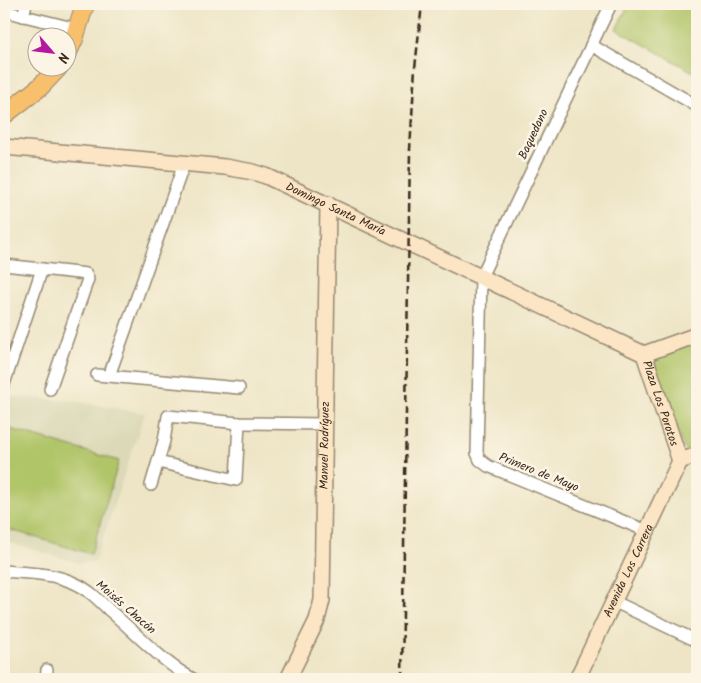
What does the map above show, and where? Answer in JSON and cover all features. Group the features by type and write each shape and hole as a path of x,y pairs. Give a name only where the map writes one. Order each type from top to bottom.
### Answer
{"main road":[{"path":"78,28 85,4"},
{"path":"4,115 49,78"}],"street":[{"path":"23,16 26,4"},
{"name":"Baquedano","path":"481,276 611,4"},
{"path":"4,11 69,28"},
{"path":"591,45 697,106"},
{"name":"Domingo Santa María","path":"4,147 225,167 253,172 279,181 644,354"},
{"path":"109,376 184,164"},
{"name":"Manuel Rodríguez","path":"288,679 316,620 322,600 328,204"},
{"path":"4,264 86,274 88,279 50,389"},
{"path":"4,384 42,269"},
{"name":"Primero de Mayo","path":"481,276 477,449 480,460 488,466 647,531"},
{"name":"Plaza Los Porotos","path":"697,335 644,354 680,461 697,455"},
{"path":"97,375 239,388"},
{"path":"151,485 164,442 168,416 239,423 325,424"},
{"path":"158,462 236,480 239,423"},
{"name":"Avenida Los Carrera","path":"577,679 680,461"},
{"name":"Moisés Chacón","path":"4,571 54,576 80,586 94,596 171,665 193,679"},
{"path":"614,601 697,641"}],"shaded area":[{"path":"4,396 72,401 145,413 95,561 78,563 4,541"}],"green space":[{"path":"629,4 697,4 697,74 616,29"},
{"path":"697,341 697,450 689,451 684,449 654,362 657,356"},
{"path":"4,427 119,461 91,554 4,528"}],"railway":[{"path":"402,679 410,149 415,68 422,4"}]}
